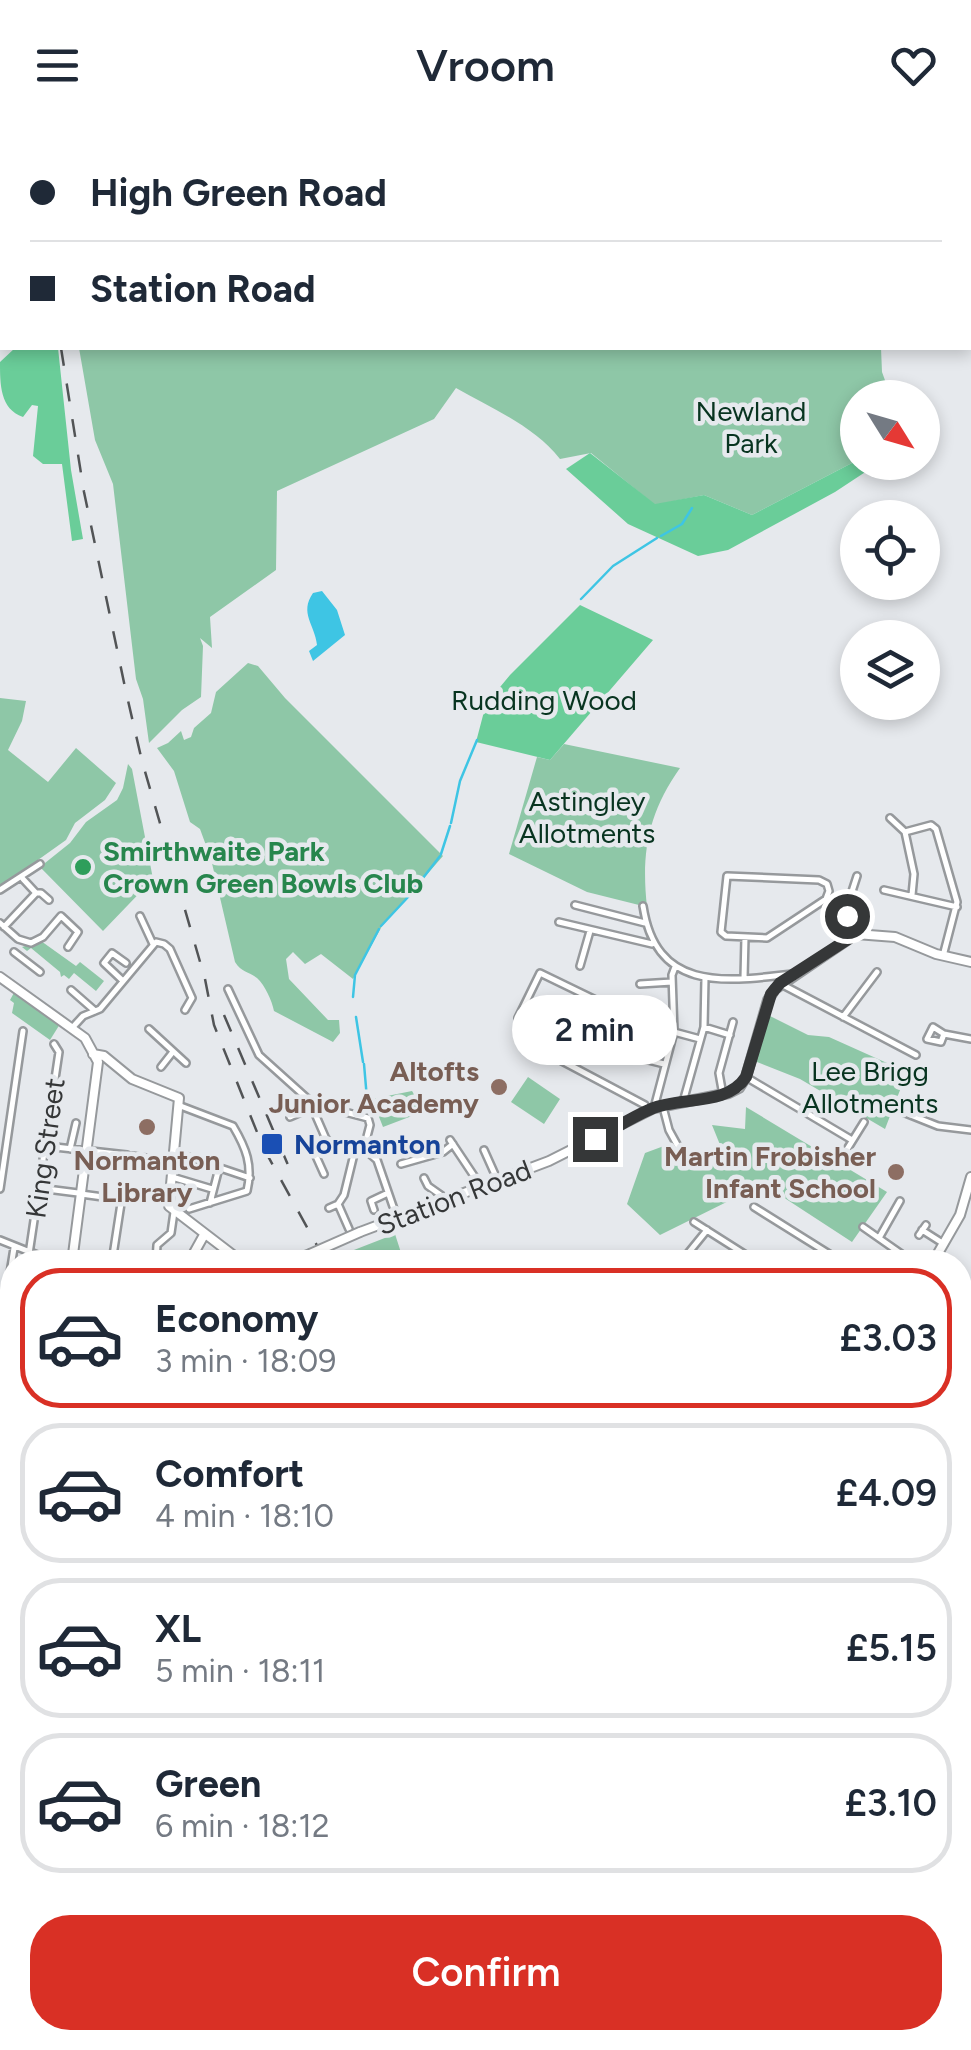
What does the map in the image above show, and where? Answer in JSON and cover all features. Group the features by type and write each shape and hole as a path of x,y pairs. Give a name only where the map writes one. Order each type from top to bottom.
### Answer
{"street":[{"path":"886,825 891,816 905,832 914,874 912,895"},
{"path":"905,832 930,826 936,829 956,891 957,907 944,956"},
{"path":"0,890 40,864"},
{"path":"728,876 820,880 829,887 826,899 774,935 744,937 721,932 728,876"},
{"path":"856,934 845,913 856,878 864,882"},
{"path":"24,882 48,898"},
{"path":"883,890 957,907"},
{"path":"23,942 2,925 36,893"},
{"path":"575,905 646,923"},
{"path":"643,906 652,944 674,967 705,978 793,974"},
{"path":"40,972 12,954 23,942 38,940 61,916 78,932 68,947"},
{"path":"140,916 153,944"},
{"path":"558,922 652,944"},
{"path":"580,966 590,930"},
{"path":"734,1022 719,1073 722,1095 739,1088 746,1077 766,1006 779,984 856,934 895,937 971,962"},
{"path":"744,937 744,978"},
{"path":"72,1028 95,1012 153,944 160,942 170,950 192,998 185,1010"},
{"path":"123,980 104,963 112,952 126,963"},
{"path":"654,1108 673,1034 674,967"},
{"path":"518,1018 540,973 673,1034 700,1040"},
{"path":"843,1017 874,973"},
{"path":"767,977 916,1055"},
{"path":"0,978 72,1028 99,1060 179,1102 229,1122 249,1158 247,1190 188,1209"},
{"path":"683,1102 704,1028 705,978"},
{"path":"640,984 672,982"},
{"path":"651,983 652,996"},
{"path":"71,990 95,1012"},
{"path":"228,990 247,1021 259,1055 313,1107 326,1139 377,1160 397,1218"},
{"path":"526,1002 640,1058 664,1064"},
{"path":"704,1028 730,1035"},
{"path":"149,1029 186,1063"},
{"path":"0,1189 23,1032"},
{"path":"944,1034 971,1039"},
{"name":"King Street","path":"30,1250 59,1052 54,1044"},
{"path":"545,1052 654,1108 680,1150"},
{"path":"161,1067 172,1053"},
{"path":"73,1250 99,1060"},
{"path":"746,1077 852,1140"},
{"name":"Station Road","path":"319,1250 445,1198 549,1161 654,1108 722,1095"},
{"path":"156,1250 157,1244 171,1233 171,1176 179,1102"},
{"path":"290,1117 313,1107"},
{"path":"898,1110 938,1126 971,1130"},
{"path":"329,1208 344,1195 370,1125 368,1118 341,1111"},
{"path":"841,1159 864,1122"},
{"path":"70,1150 76,1123"},
{"path":"324,1174 311,1145 326,1139"},
{"path":"401,1164 442,1152 451,1142 480,1185"},
{"path":"46,1146 173,1157 250,1178"},
{"path":"484,1150 498,1179"},
{"path":"204,1175 208,1164"},
{"path":"210,1203 220,1168"},
{"path":"171,1176 212,1190"},
{"path":"940,1250 969,1194 971,1177"},
{"path":"427,1180 445,1198"},
{"path":"39,1188 102,1196"},
{"path":"374,1210 370,1201 388,1192"},
{"path":"114,1250 122,1197"},
{"path":"338,1204 350,1229"},
{"path":"878,1239 899,1205"},
{"path":"754,1207 823,1250"},
{"path":"172,1210 225,1250"},
{"path":"694,1222 738,1250"},
{"path":"863,1226 895,1250"},
{"path":"692,1250 707,1230"},
{"path":"922,1230 944,1244"},
{"path":"196,1250 204,1235"},
{"path":"0,1240 19,1250"}],"green space":[{"path":"13,350 58,350 83,539 72,541 62,464 43,464 33,456 38,406 32,405 23,417 10,408 3,395 0,362"},
{"name":"Newland Park","path":"79,350 881,350 885,380 840,380 840,469 752,515 704,495 655,505 591,453 560,459 525,427 456,388 434,419 277,491 276,570 210,617 212,648 200,638 201,697 149,743 136,679 113,484 95,440"},
{"path":"590,453 655,504 704,495 752,515 840,469 840,480 853,480 728,550 698,556 628,524 566,469"},
{"name":"Rudding Wood","path":"580,605 653,640 550,760 476,742 486,704"},
{"path":"248,663 258,666 443,856 382,926 353,979 321,954 305,964 293,952 286,959 289,979 328,1020 339,1020 340,1033 333,1042 274,1011 260,981 235,962 211,859 200,829 190,822 174,771 157,748 181,731 184,740 191,737 194,728 211,713 216,692"},
{"path":"0,698 26,701 22,721 8,750 48,782 76,748 116,783 105,800 75,823 66,840 0,887"},
{"name":"Astingley Allotments","path":"564,744 680,768 660,801 649,834 645,869 647,907 587,892 509,854 537,757 550,760"},
{"path":"128,764 153,879 103,931 40,867 70,843 86,822 117,800"},
{"path":"41,941 76,966 80,962 104,981 96,991 74,973 69,979 61,977 31,948 27,951 22,947"},
{"path":"15,991 60,1024 50,1040 12,1013 14,1003 10,1000"},
{"name":"Lee Brigg Allotments","path":"764,1013 808,1035 829,1037 907,1072 885,1129 800,1079 752,1060"},
{"path":"528,1077 560,1099 544,1124 511,1102"},
{"path":"412,1091 425,1111 383,1127 372,1099"},
{"path":"746,1107 887,1192 852,1242 763,1184 660,1235 627,1204 645,1153 672,1143 691,1167 725,1157 712,1125 745,1129"},
{"path":"395,1234 400,1250 354,1250"}],"water":[{"path":"322,591 337,610 345,635 313,661 309,651 317,645 307,607 313,593"}],"waterway":[{"path":"661,536 682,524 692,508"},
{"path":"581,599 613,566 657,538"},
{"path":"451,823 460,781 477,740"},
{"path":"441,854 450,826"},
{"path":"381,926 440,856"},
{"path":"353,997 355,975 379,929"},
{"path":"356,1017 363,1062"},
{"path":"364,1064 367,1099"}],"railway":[{"path":"61,350 84,492 126,692 205,979 214,1025 263,1147 319,1250"},
{"path":"224,1015 291,1172"}],"place":[{"name":"Smirthwaite Park Crown Green Bowls Club","path":"83,867"},
{"name":"Altofts Junior Academy","path":"499,1087"},
{"name":"Normanton Library","path":"147,1127"},
{"name":"Normanton","path":"272,1144"},
{"name":"Martin Frobisher Infant School","path":"896,1172"}],"route":[{"path":"595,1139 654,1108 739,1088 752,1060 771,994 780,983 856,934 847,916"}]}
